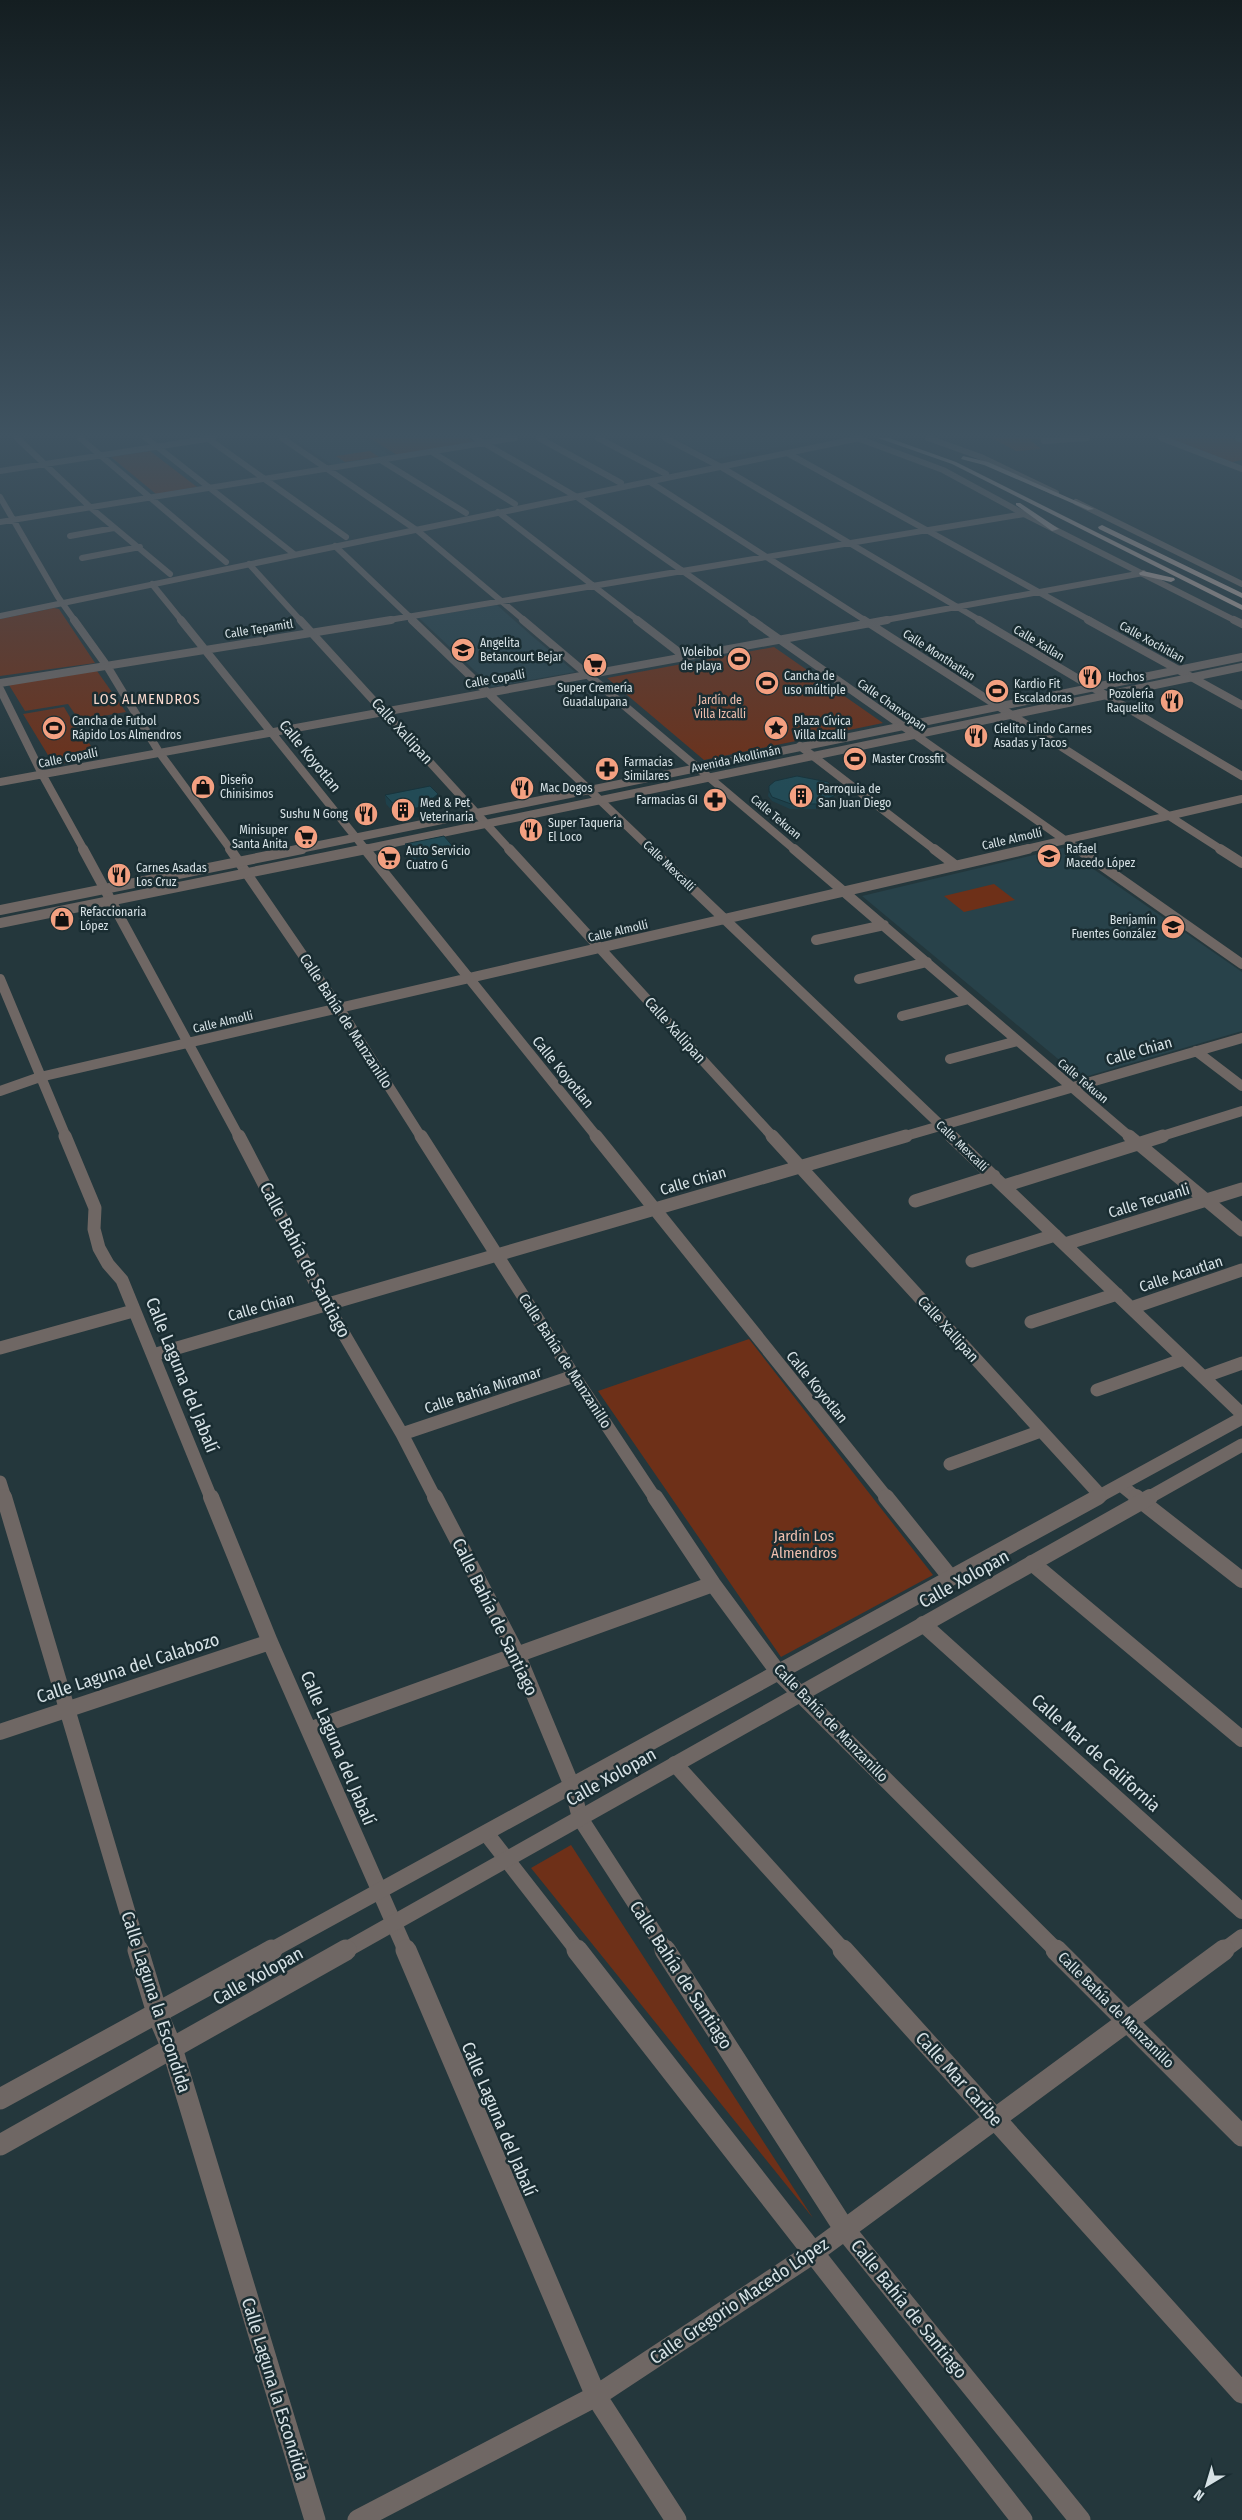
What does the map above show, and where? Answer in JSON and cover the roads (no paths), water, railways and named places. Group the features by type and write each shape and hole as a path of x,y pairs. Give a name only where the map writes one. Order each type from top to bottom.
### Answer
{"highway":[{"path":"1138,556 1242,608"},
{"path":"1160,556 1242,596"},
{"path":"1177,556 1242,591"},
{"path":"1143,573 1166,578 1242,612"}],"street":[{"name":"Calle Bahía de Manzanillo","path":"34,556 60,600 107,666 159,752 239,861 339,1008 574,1376 713,1584 778,1672 1242,2136"},
{"path":"82,558 96,556"},
{"path":"149,556 170,574"},
{"path":"219,556 226,562"},
{"path":"0,616 170,574 268,556"},
{"path":"0,609 152,584 249,564 278,556"},
{"name":"Calle Mexcalli","path":"345,556 1242,1414"},
{"name":"Calle Tekuan","path":"444,556 711,777 1071,1088 1242,1230"},
{"path":"554,556 685,656"},
{"name":"Calle Chanxopan","path":"660,556 1242,964"},
{"name":"Calle Monthatlan","path":"764,556 1242,863"},
{"name":"Calle Tepamitl","path":"0,683 781,556"},
{"name":"Calle Xallan","path":"870,556 1242,776"},
{"name":"Calle Xochitlan","path":"973,556 1242,705"},
{"path":"1108,556 1242,624"},
{"path":"1183,556 1242,584"},
{"name":"Calle Xallipan","path":"249,564 1101,1496"},
{"name":"Calle Copalli","path":"0,782 384,712 486,691 958,608 1143,573"},
{"name":"Calle Koyotlan","path":"152,584 951,1578"},
{"name":"Avenida Akollimán","path":"0,910 355,836 1242,657"},
{"name":"Avenida Akollimán","path":"0,923 248,874 599,799 1242,667"},
{"name":"Calle Bahía de Santiago","path":"0,689 42,774 190,1043 328,1305 402,1434 518,1656 572,1786 580,1818 845,2230 1080,2520"},
{"path":"800,746 955,865"},
{"name":"Calle Almolli","path":"0,1091 40,1077 1242,799"},
{"path":"816,940 884,925"},
{"path":"859,979 927,962"},
{"name":"Calle Laguna del Jabalí","path":"0,979 95,1208 93,1228 106,1264 122,1280 270,1642 378,1892 394,1923 596,2396 676,2520"},
{"path":"902,1016 969,999"},
{"name":"Calle Chian","path":"153,1356 1242,1038"},
{"path":"950,1059 1017,1041"},
{"path":"1196,1051 1242,1086"},
{"path":"1004,1186 1242,1111"},
{"path":"914,1201 994,1176"},
{"name":"Calle Tecuanli","path":"1064,1244 1242,1189"},
{"path":"972,1261 1054,1234"},
{"name":"Calle Acautlan","path":"1131,1308 1242,1270"},
{"path":"1030,1322 1117,1294"},
{"path":"0,1348 134,1311"},
{"path":"1097,1390 1184,1358"},
{"path":"1203,1377 1242,1363"},
{"name":"Calle Bahía Miramar","path":"402,1434 574,1376"},
{"name":"Calle Xolopan","path":"0,2099 1242,1418"},
{"path":"950,1464 1041,1431"},
{"name":"Calle Xolopan","path":"0,2145 1032,1563 1240,1448"},
{"name":"Calle Laguna la Escondida","path":"0,1482 157,2013 172,2048 315,2520"},
{"path":"1121,1485 1242,1580"},
{"path":"1032,1563 1242,1739"},
{"path":"309,1730 713,1584"},
{"name":"Calle Mar de California","path":"924,1624 1242,1912"},
{"name":"Calle Laguna del Calabozo","path":"0,1732 270,1642"},
{"name":"Calle Mar Caribe","path":"675,1764 1242,2393"},
{"path":"486,1833 1022,2520"},
{"name":"Calle Gregorio Macedo López","path":"358,2520 596,2396 813,2253 1242,1937"}],"place":[{"name":"Angelita Betancourt Bejar","path":"463,650"},
{"name":"Voleibol de playa","path":"739,659"},
{"name":"Super Cremería Guadalupana","path":"595,665"},
{"name":"Hochos","path":"1090,677"},
{"name":"Cancha de uso múltiple","path":"767,683"},
{"name":"Kardio Fit Escaladoras","path":"997,691"},
{"name":"Pozolería Raquelito","path":"1172,701"},
{"name":"Cancha de Futbol Rápido Los Almendros","path":"54,728"},
{"name":"Plaza Cívica Villa Izcalli","path":"776,728"},
{"name":"Cielito Lindo Carnes Asadas y Tacos","path":"976,736"},
{"name":"Master Crossfit","path":"855,759"},
{"name":"Farmacias Similares","path":"607,769"},
{"name":"Diseño Chinisimos","path":"203,787"},
{"name":"Mac Dogos","path":"522,788"},
{"name":"Parroquia de San Juan Diego","path":"801,796"},
{"name":"Farmacias GI","path":"715,800"},
{"name":"Med & Pet Veterinaria","path":"403,810"},
{"name":"Sushu N Gong","path":"366,814"},
{"name":"Super Taquería El Loco","path":"531,830"},
{"name":"Minisuper Santa Anita","path":"306,837"},
{"name":"Rafael Macedo López","path":"1049,856"},
{"name":"Auto Servicio Cuatro G","path":"389,858"},
{"name":"Carnes Asadas Los Cruz","path":"119,875"},
{"name":"Refaccionaria López","path":"62,919"},
{"name":"Benjamín Fuentes González","path":"1173,927"}],"district":[{"name":"LOS ALMENDROS","path":"147,699"}],"park label":[{"name":"Jardín de Villa Izcalli","path":"720,707"},
{"name":"Jardín Los Almendros","path":"804,1544"}]}
